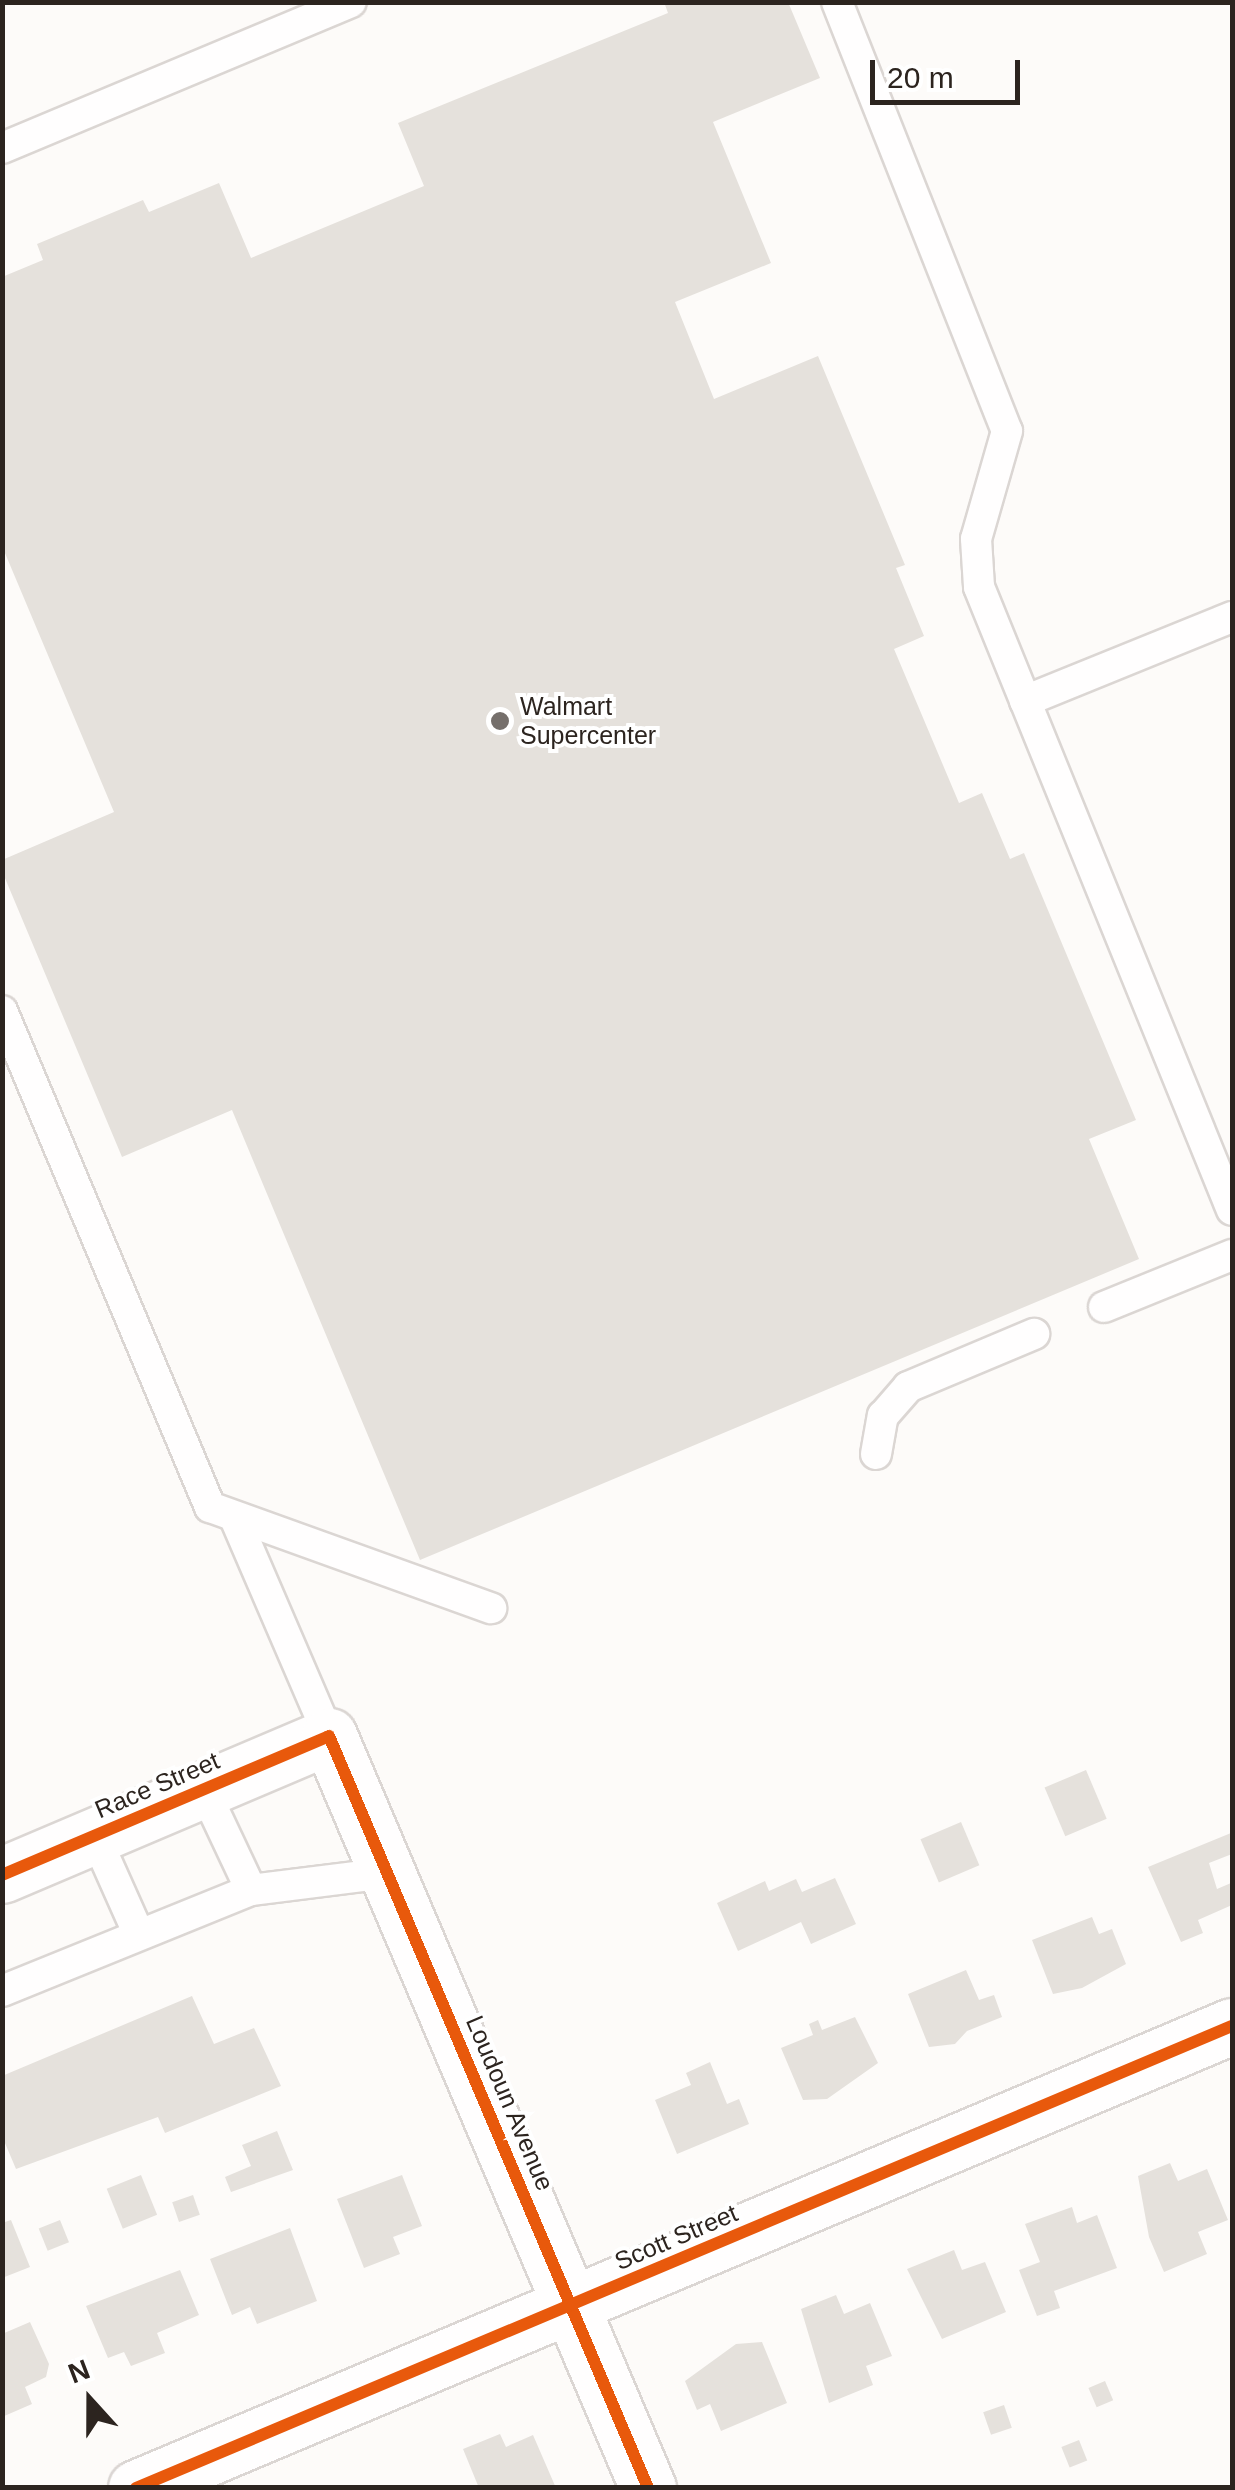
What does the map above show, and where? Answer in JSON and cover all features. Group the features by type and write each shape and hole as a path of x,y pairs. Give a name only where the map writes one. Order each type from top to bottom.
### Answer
{"street":[{"name":"Race Street","path":"2,1875 330,1736"},
{"name":"Loudoun Avenue","path":"330,1736 648,2488"},
{"name":"Scott Street","path":"136,2488 1232,2026"}],"lane":[{"path":"2,148 350,2"},
{"path":"838,2 1008,431 976,538 979,587 1232,1210"},
{"path":"1025,701 1232,617"},
{"path":"2,1012 210,1508 491,1608"},
{"path":"1104,1307 1232,1255"},
{"path":"876,1454 883,1416 908,1387 1034,1334"},
{"path":"235,1518 330,1736"},
{"path":"204,1790 251,1890"},
{"path":"95,1836 139,1936"},
{"path":"2,1991 251,1890 388,1873"}],"building":[{"name":"Walmart Supercenter","path":"664,2 788,2 820,78 713,122 771,263 675,302 714,399 818,356 905,565 896,568 924,636 894,649 959,803 982,793 1010,859 1024,853 1136,1120 1089,1139 1139,1259 420,1560 232,1110 122,1157 2,871 2,860 114,812 2,546 2,277 43,260 37,244 143,200 149,212 219,183 251,258 424,186 398,123 668,13"},
{"path":"1086,1770 1107,1819 1065,1836 1045,1788"},
{"path":"961,1822 979,1865 939,1882 920,1839"},
{"path":"1231,1833 1232,1854 1209,1863 1217,1889 1231,1883 1232,1905 1198,1920 1203,1933 1181,1942 1148,1867"},
{"path":"835,1878 856,1924 811,1944 801,1922 738,1951 717,1903 765,1881 769,1891 796,1879 802,1892"},
{"path":"1092,1917 1099,1934 1112,1929 1126,1964 1082,1988 1053,1994 1032,1940"},
{"path":"966,1970 979,2000 994,1995 1002,2017 967,2031 955,2044 929,2047 908,1994"},
{"path":"192,1996 214,2044 254,2028 281,2086 165,2133 158,2117 16,2169 2,2136 2,2076"},
{"path":"855,2017 878,2063 827,2099 803,2100 781,2048 813,2035 809,2024 818,2020 822,2030"},
{"path":"710,2062 727,2104 739,2099 749,2124 677,2154 655,2100 691,2085 686,2073"},
{"path":"277,2131 293,2170 231,2192 225,2177 251,2166 242,2145"},
{"path":"1170,2163 1178,2181 1207,2169 1228,2220 1198,2232 1207,2254 1164,2272 1149,2237 1138,2176"},
{"path":"141,2175 157,2215 123,2229 107,2189"},
{"path":"402,2175 422,2226 393,2237 400,2254 364,2268 337,2199"},
{"path":"193,2195 200,2215 179,2222 172,2202"},
{"path":"1072,2207 1077,2223 1097,2215 1117,2268 1054,2291 1060,2308 1037,2316 1019,2270 1040,2262 1025,2224"},
{"path":"11,2220 30,2267 2,2278 2,2223"},
{"path":"60,2220 69,2242 48,2251 39,2229"},
{"path":"290,2228 317,2301 257,2324 250,2307 232,2315 210,2259"},
{"path":"954,2250 962,2270 985,2262 1006,2312 942,2339 907,2269"},
{"path":"180,2270 199,2315 157,2333 165,2353 131,2366 124,2352 108,2358 86,2306"},
{"path":"836,2295 844,2314 870,2303 892,2356 866,2366 873,2385 829,2403 801,2309"},
{"path":"30,2322 49,2364 46,2377 25,2387 32,2404 2,2417 2,2334"},
{"path":"762,2342 787,2403 721,2431 710,2404 697,2410 685,2381 736,2344"},
{"path":"1105,2381 1113,2400 1097,2407 1088,2388"},
{"path":"1004,2405 1012,2428 991,2435 983,2412"},
{"path":"500,2434 506,2447 533,2435 556,2488 479,2488 463,2449"},
{"path":"1079,2440 1087,2460 1070,2468 1061,2447"}],"cycle path":[{"path":"2,1875 329,1736 648,2488"},
{"path":"136,2488 1232,2026"}],"place":[{"name":"Walmart Supercenter","path":"500,721"}]}
